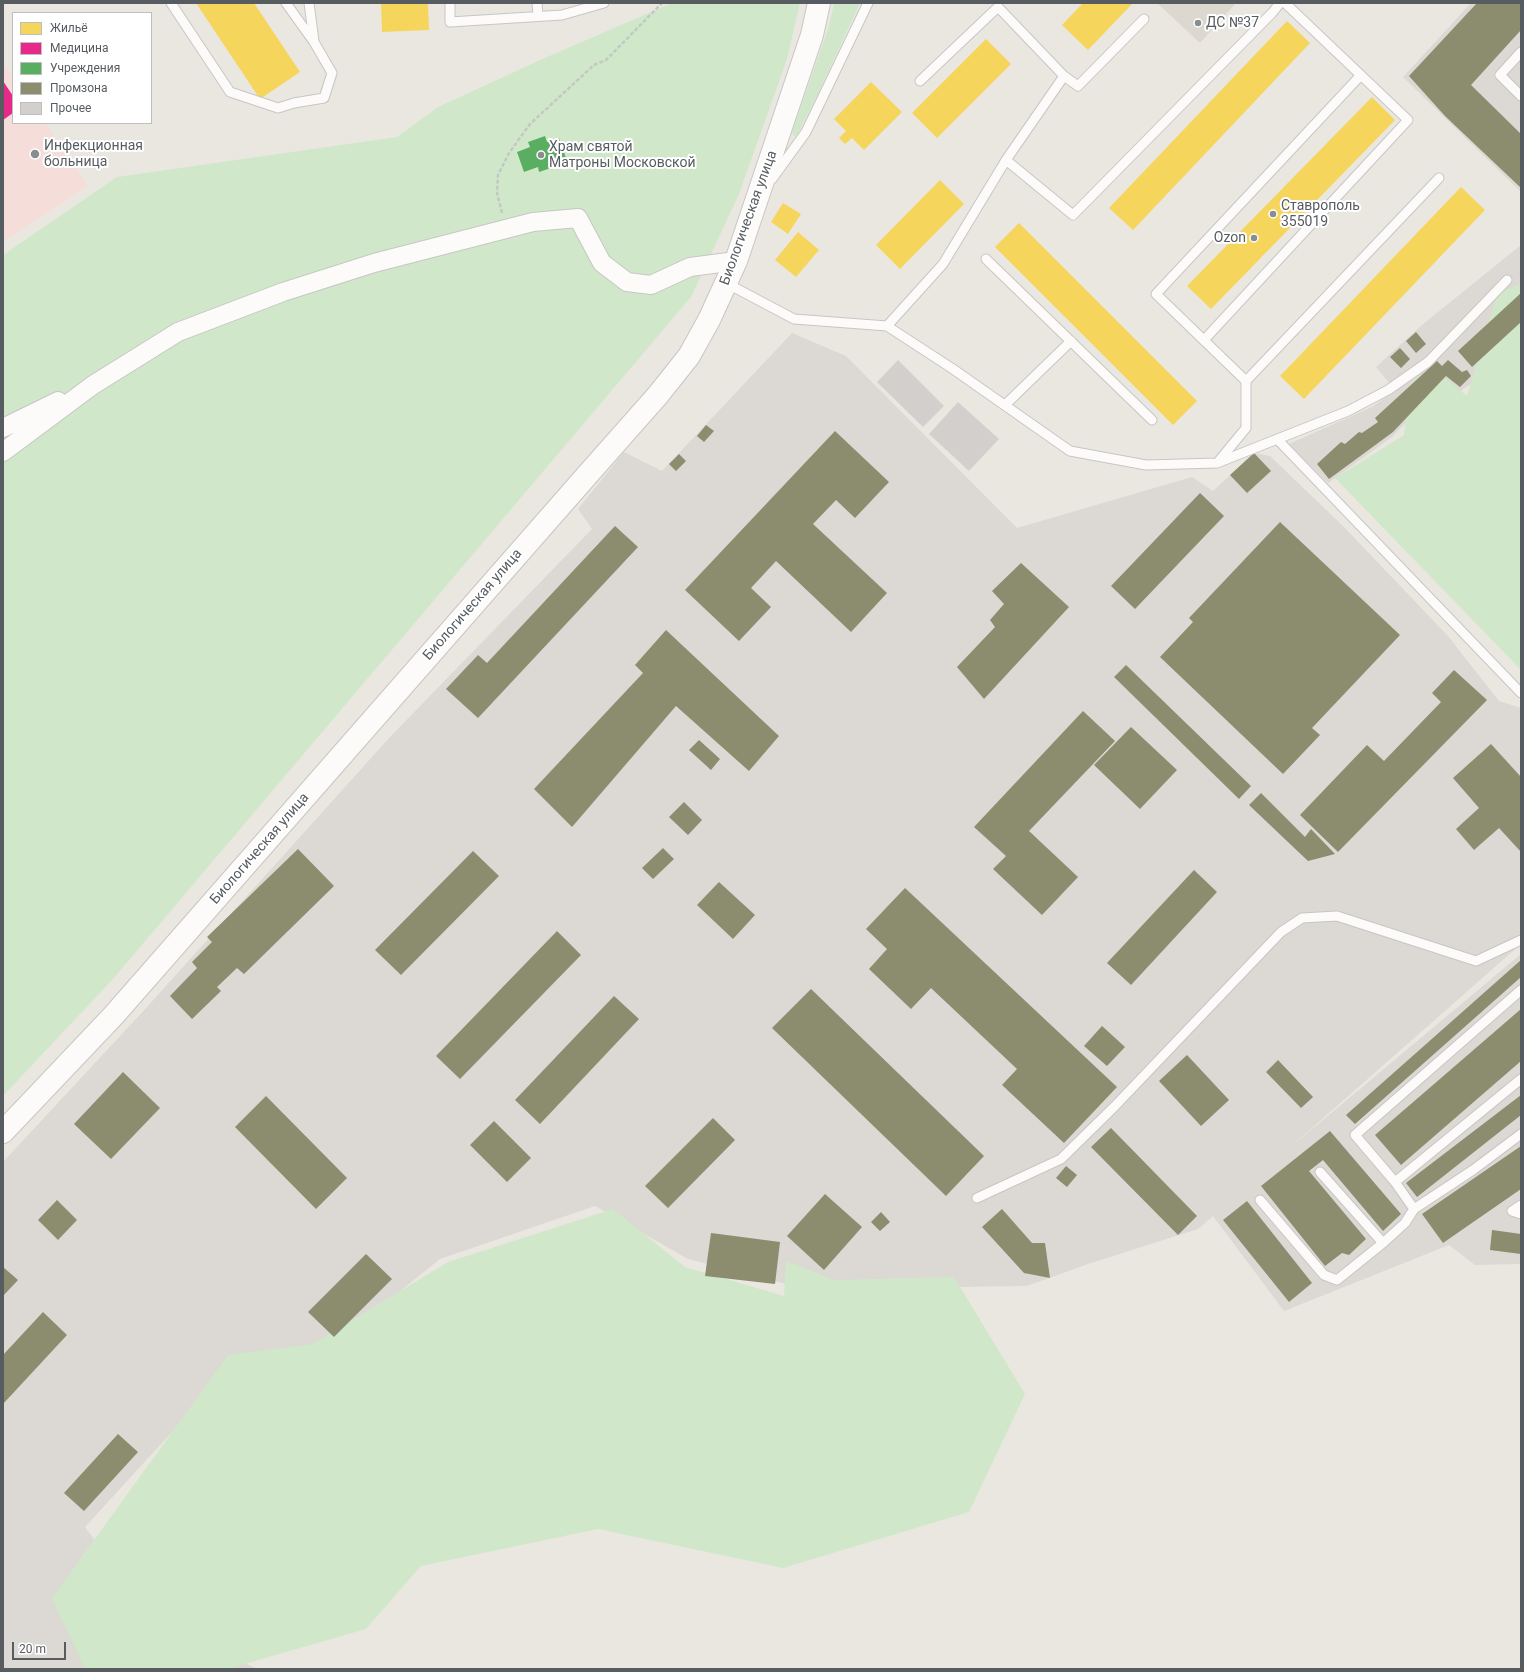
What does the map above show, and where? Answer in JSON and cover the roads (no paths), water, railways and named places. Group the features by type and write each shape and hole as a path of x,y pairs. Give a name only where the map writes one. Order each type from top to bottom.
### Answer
{"street":[{"name":"Биологическая улица","path":"3,1132 114,1014 658,394 689,356 709,320 736,261 812,35 819,3"},
{"path":"3,452 93,385 178,332 283,292 374,263 533,222 578,218 602,263 627,282 651,285 690,268 736,261"},
{"path":"3,428 93,385"}],"lane":[{"path":"171,3 230,92 278,108 294,103 324,98 332,73 314,42 286,3"},
{"path":"308,3 314,42"},
{"path":"450,3 450,22 562,15 604,3"},
{"path":"537,3 538,16"},
{"path":"759,196 806,132 868,3"},
{"path":"1006,160 1073,215 1272,13 1280,3"},
{"path":"1204,340 1408,120 1285,3"},
{"path":"920,81 1000,5 1064,76 1078,86 1144,19"},
{"path":"1521,52 1500,75 1521,96"},
{"path":"1246,381 1156,294 1361,75"},
{"path":"887,326 943,264 1006,160 1064,76"},
{"path":"1217,463 1246,428 1246,381 1439,178"},
{"path":"986,260 1152,420"},
{"path":"726,283 794,319 887,326 1005,405 1070,451 1146,465 1217,463 1348,412 1394,386 1428,362 1507,280"},
{"path":"1005,405 1071,341"},
{"path":"1277,439 1521,693"},
{"path":"978,1198 1061,1159 1115,1106 1281,932 1302,918 1337,916 1476,961 1521,940"},
{"path":"1414,1209 1395,1182 1355,1134 1521,990"},
{"path":"1395,1182 1521,1079"},
{"path":"1260,1200 1324,1275 1337,1280 1405,1223 1414,1209 1473,1170 1521,1134"},
{"path":"1320,1172 1383,1243"},
{"path":"1521,1205 1512,1211 1521,1214"}],"place":[{"name":"ДС №37","path":"1198,23"},
{"name":"Инфекционная больница","path":"35,154"},
{"name":"Храм святой Матроны Московской","path":"541,155"},
{"name":"Ставрополь 355019","path":"1273,214"},
{"name":"Ozon","path":"1254,238"}]}
